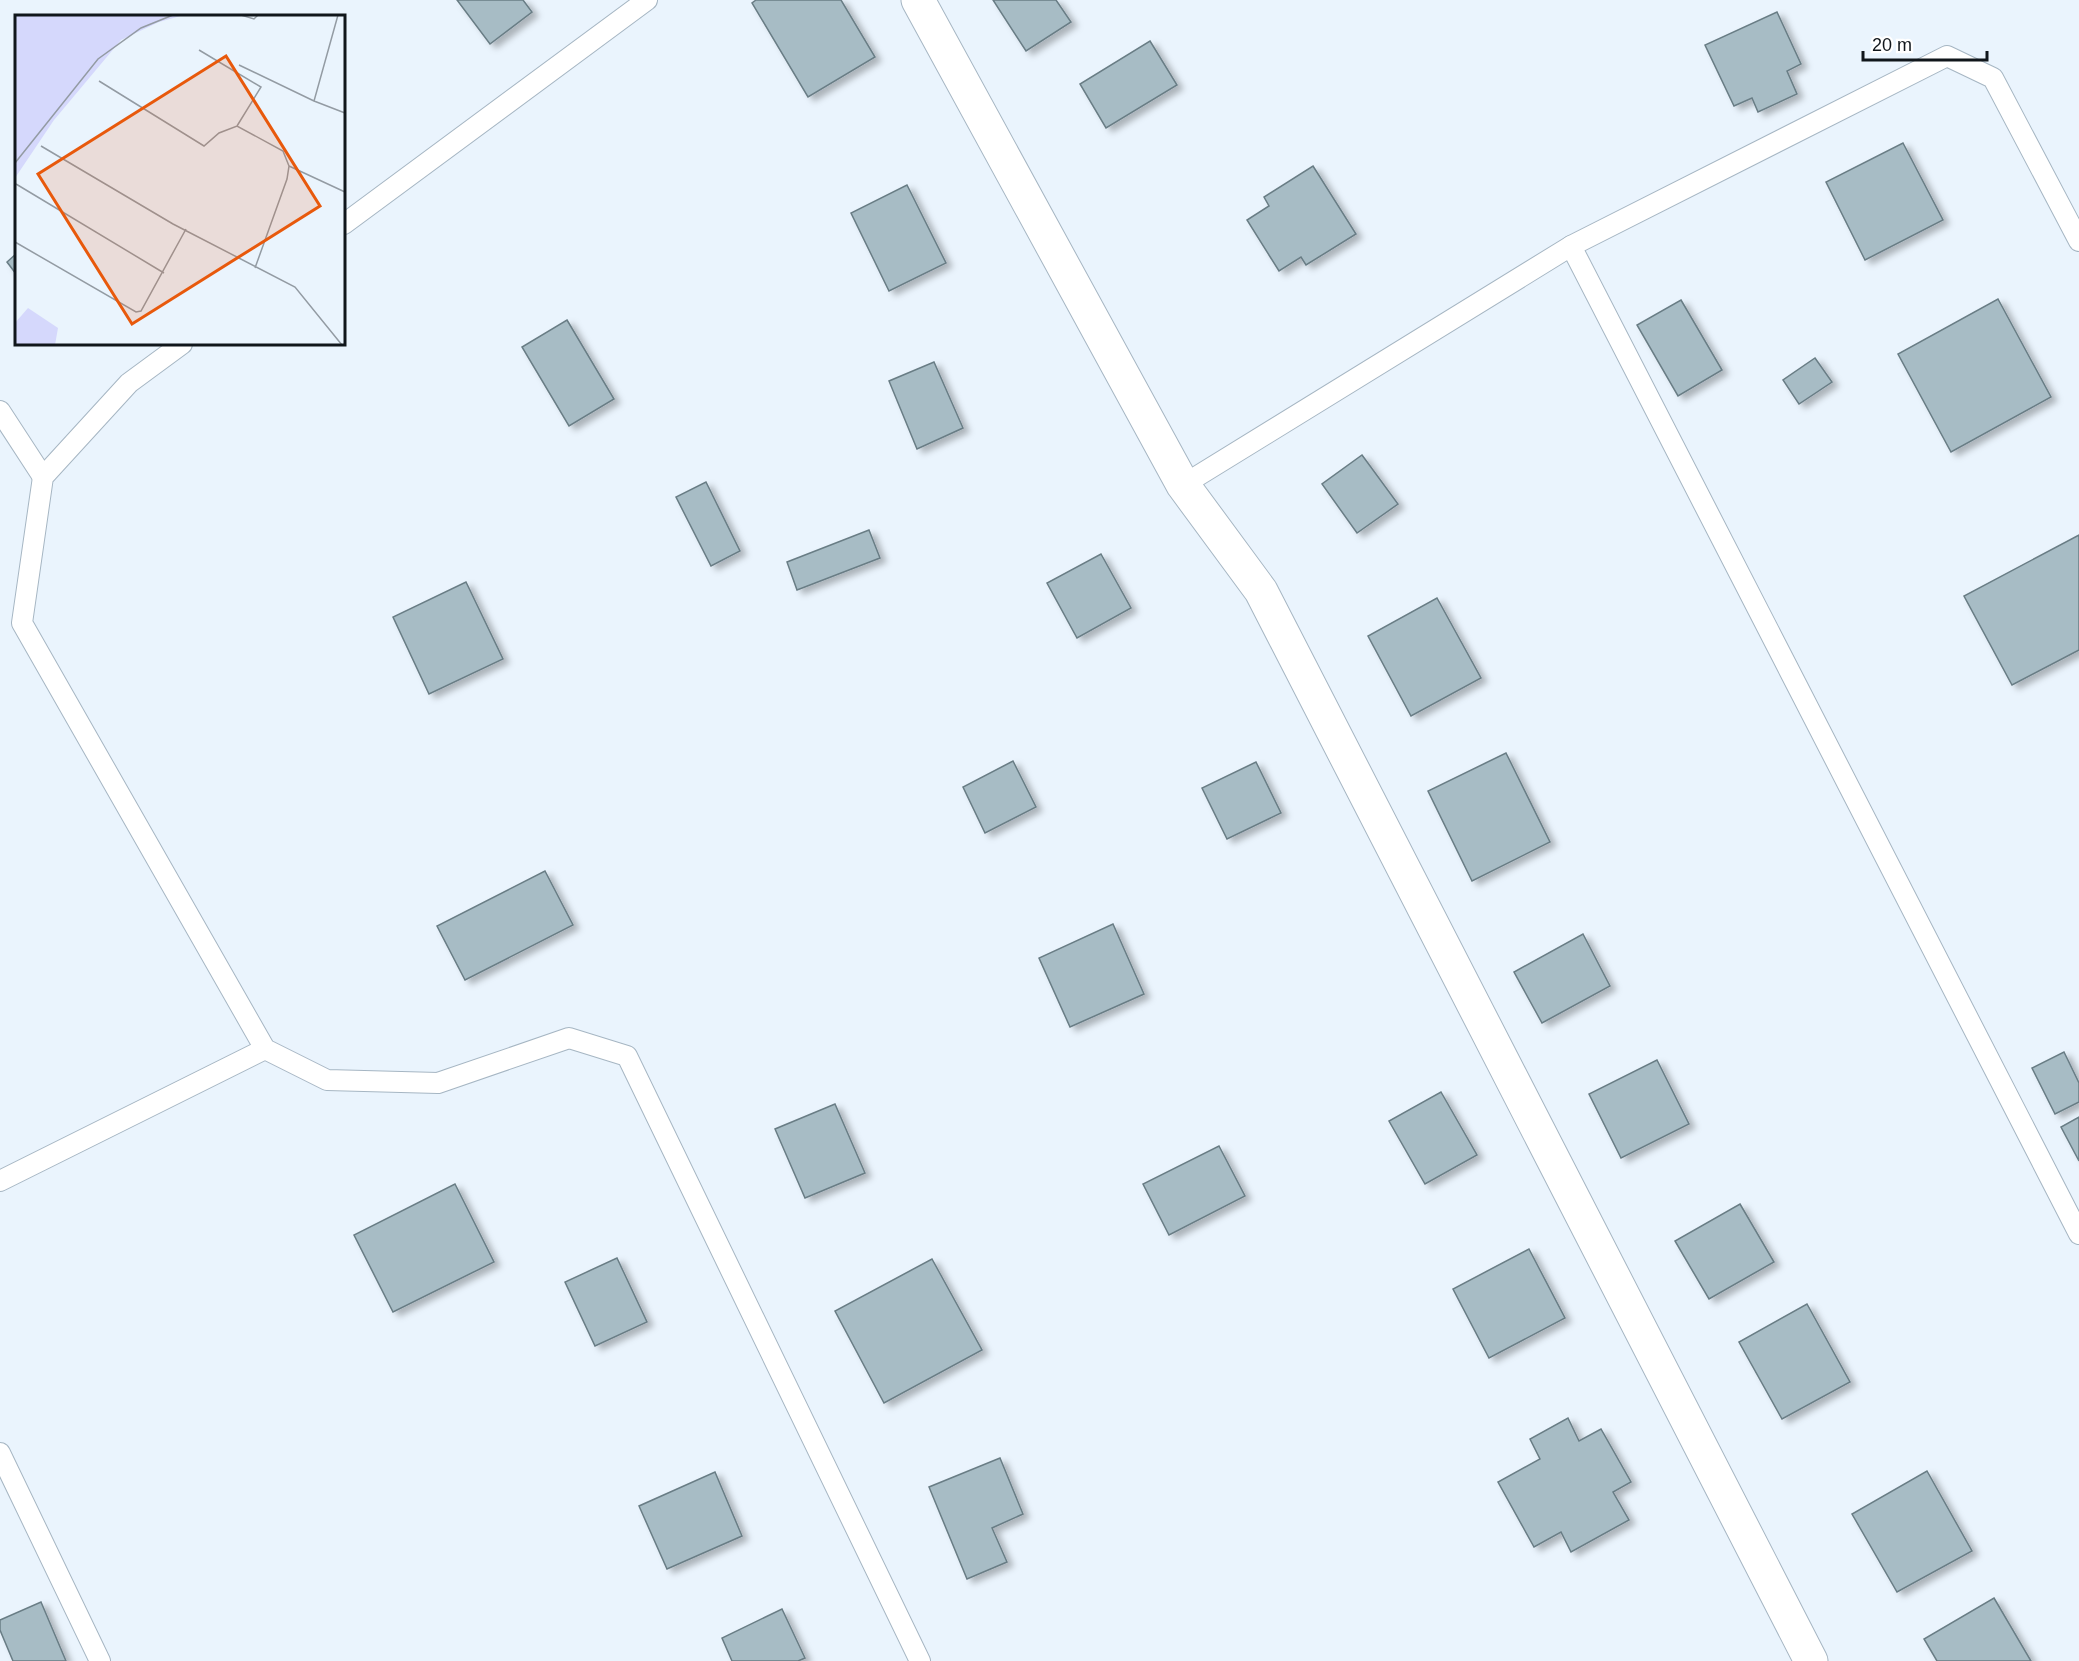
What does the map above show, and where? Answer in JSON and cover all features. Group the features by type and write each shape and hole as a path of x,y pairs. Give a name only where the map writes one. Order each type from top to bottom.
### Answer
{"street":[{"path":"918,0 1183,485 1261,591 1811,1661"}],"lane":[{"path":"345,223 647,0"},
{"path":"1183,485 1571,246 1947,56 1993,78 2079,241"},
{"path":"1571,246 2079,1234"},
{"path":"181,345 129,383 42,477 22,623 265,1049 327,1080 416,1083 438,1083 569,1038 627,1056 920,1661"},
{"path":"0,411 42,477"},
{"path":"0,1181 265,1049"},
{"path":"0,1453 100,1661"}],"building":[{"path":"457,0 523,0 532,12 490,44"},
{"path":"756,0 841,0 875,57 808,97 752,3"},
{"path":"993,0 1056,0 1071,22 1026,51"},
{"path":"1777,12 1801,64 1787,71 1797,94 1758,112 1752,98 1734,106 1705,45"},
{"path":"1150,41 1177,85 1106,128 1080,84"},
{"path":"1903,143 1943,220 1865,260 1826,182"},
{"path":"1313,166 1356,234 1306,265 1301,257 1279,271 1247,220 1269,206 1264,197"},
{"path":"907,185 946,263 889,291 851,213"},
{"path":"15,255 15,273 7,262"},
{"path":"1998,299 2051,397 1951,452 1898,354"},
{"path":"1681,300 1722,370 1678,396 1637,325"},
{"path":"567,320 614,399 569,426 522,347"},
{"path":"1815,358 1832,382 1799,404 1783,380"},
{"path":"934,362 963,428 917,449 889,381"},
{"path":"1362,455 1398,504 1357,533 1322,484"},
{"path":"706,482 740,551 711,566 676,497"},
{"path":"869,530 880,558 797,590 787,562"},
{"path":"2079,535 2079,650 2012,685 1964,596"},
{"path":"1101,554 1131,608 1077,638 1047,583"},
{"path":"466,582 503,659 429,694 393,617"},
{"path":"1437,598 1481,678 1411,716 1368,636"},
{"path":"1506,753 1550,842 1472,881 1428,791"},
{"path":"1013,761 1036,807 985,833 963,787"},
{"path":"1256,762 1281,813 1227,839 1202,788"},
{"path":"545,871 573,925 465,980 437,926"},
{"path":"1113,924 1144,994 1070,1027 1039,958"},
{"path":"1583,934 1610,986 1542,1023 1514,972"},
{"path":"2064,1052 2079,1083 2079,1102 2055,1114 2032,1068"},
{"path":"1657,1060 1689,1124 1621,1158 1589,1094"},
{"path":"1441,1092 1477,1155 1425,1184 1389,1121"},
{"path":"835,1104 865,1173 805,1198 775,1129"},
{"path":"2079,1117 2079,1161 2061,1127"},
{"path":"1219,1146 1245,1196 1169,1235 1143,1184"},
{"path":"455,1184 494,1262 393,1312 354,1235"},
{"path":"1740,1204 1774,1262 1709,1299 1675,1241"},
{"path":"1529,1249 1565,1318 1489,1358 1453,1289"},
{"path":"617,1258 647,1322 595,1346 565,1282"},
{"path":"932,1259 982,1350 884,1403 835,1311"},
{"path":"1807,1304 1850,1382 1782,1419 1739,1342"},
{"path":"1568,1418 1579,1441 1601,1429 1631,1482 1613,1492 1629,1520 1571,1552 1561,1532 1534,1547 1498,1482 1540,1459 1530,1439"},
{"path":"1000,1458 1023,1514 992,1528 1007,1562 967,1579 929,1487"},
{"path":"1927,1471 1972,1551 1897,1592 1852,1514"},
{"path":"715,1472 742,1536 667,1569 639,1506"},
{"path":"1994,1598 2031,1661 1937,1661 1924,1639"},
{"path":"41,1602 66,1661 13,1661 0,1630 0,1620"},
{"path":"782,1609 805,1658 798,1661 732,1661 722,1638"}]}
